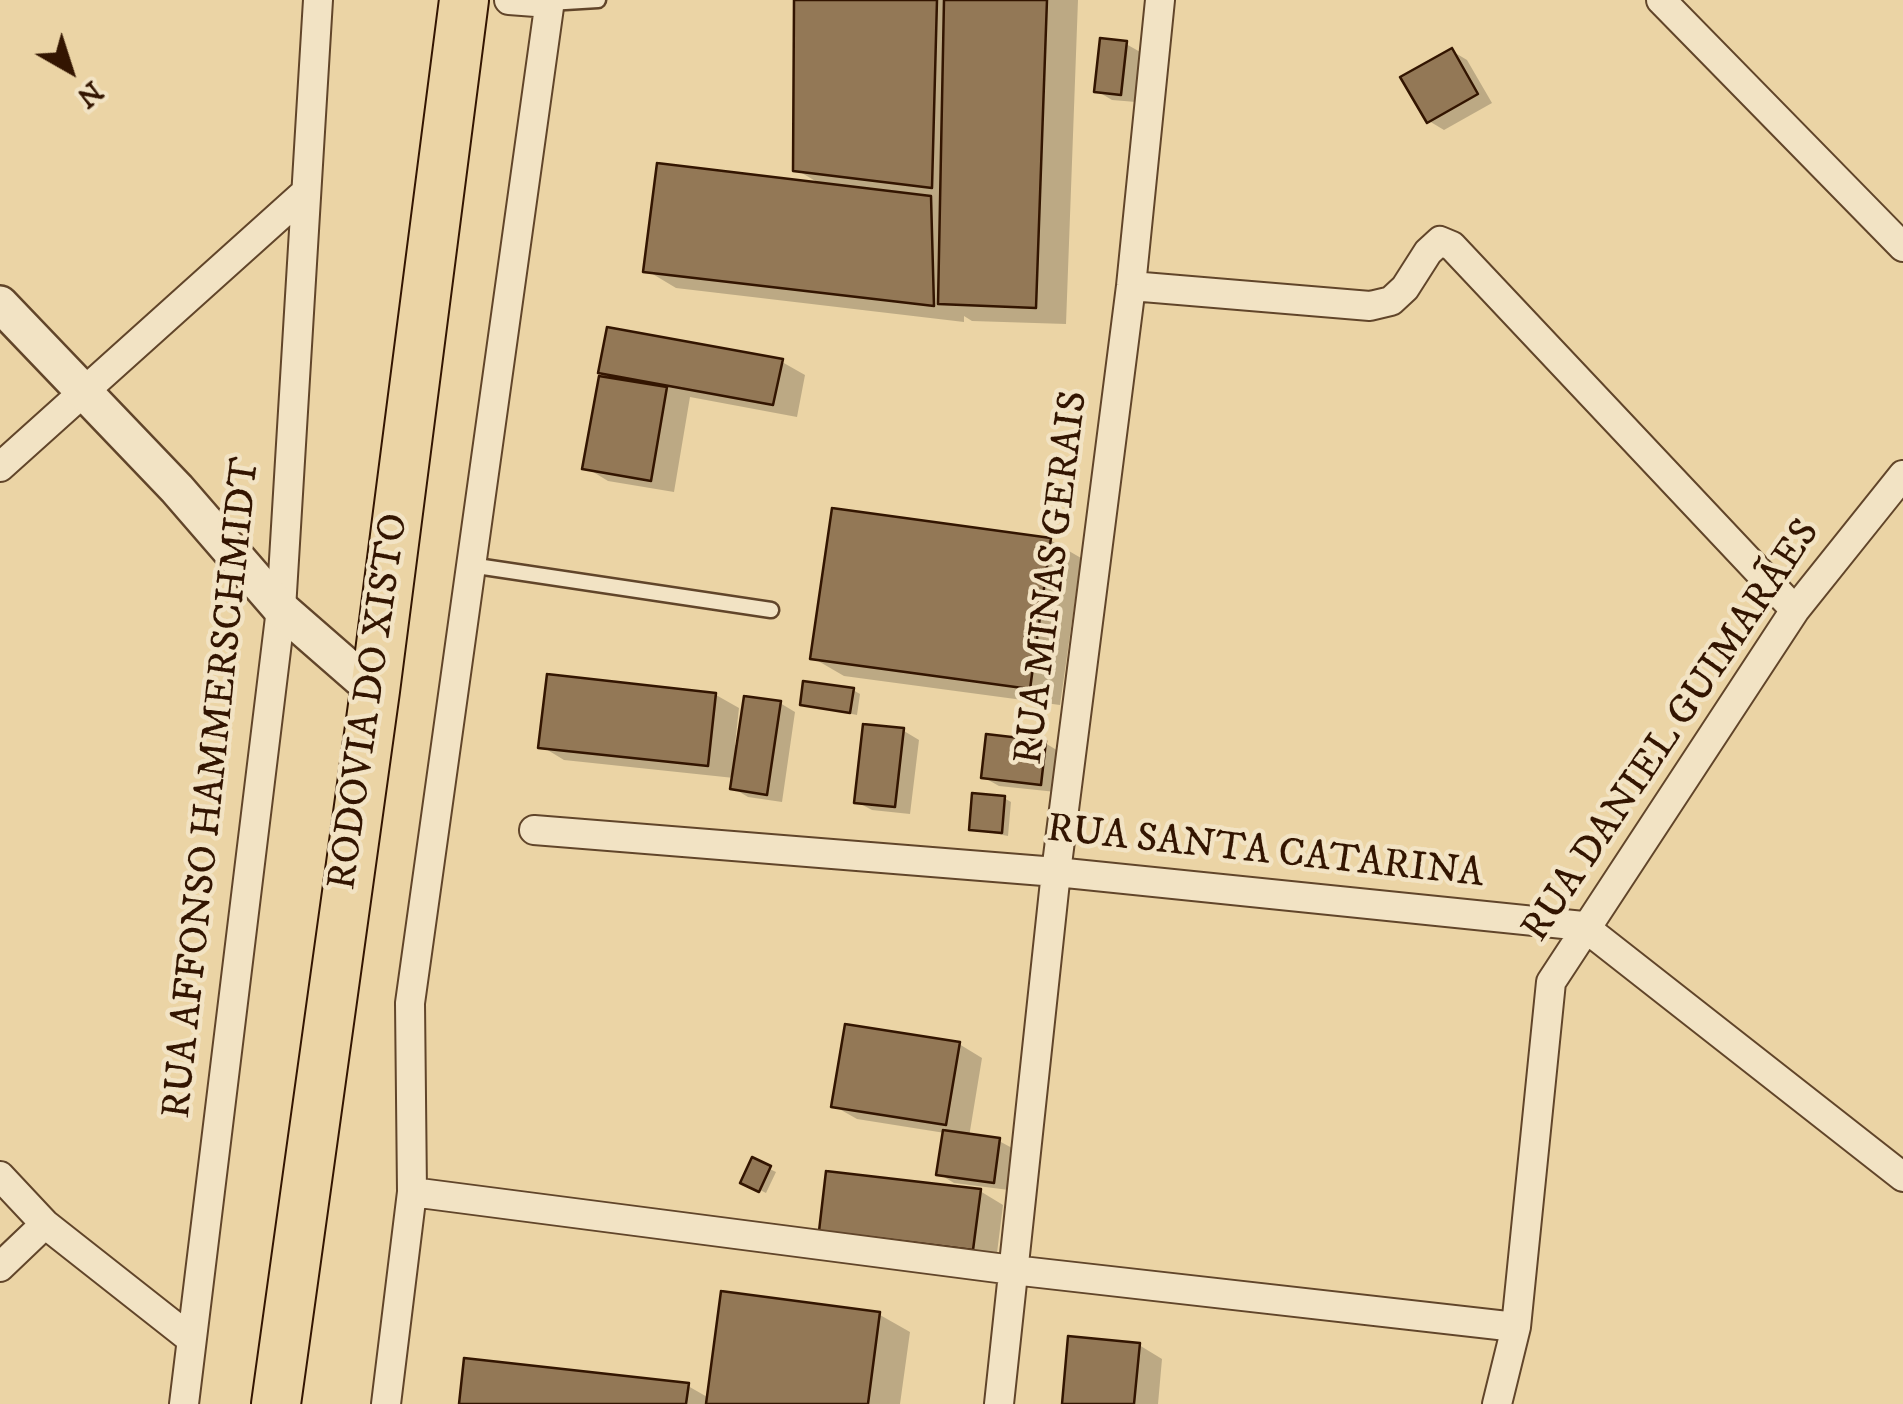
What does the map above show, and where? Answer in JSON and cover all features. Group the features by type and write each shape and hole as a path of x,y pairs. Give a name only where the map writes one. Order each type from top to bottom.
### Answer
{"highway":[{"name":"RODOVIA DO XISTO","path":"276,1404 311,1164 341,910 375,691 464,0"}],"street":[{"name":"RUA AFFONSO HAMMERSCHMIDT","path":"184,1404 282,610 318,0"},
{"path":"386,1404 412,1192 410,1002 550,1 509,0"},
{"name":"RUA MINAS GERAIS","path":"1000,1404 1056,872 1131,286 1160,0"},
{"path":"1661,0 1903,247"},
{"path":"0,467 306,192"},
{"path":"1131,286 1370,306 1391,301 1405,288 1428,252 1440,241 1452,246 1796,610"},
{"path":"0,304 86,390 282,610 375,691"},
{"name":"RUA DANIEL GUIMARÃES","path":"1497,1404 1516,1327 1550,982 1583,926 1796,610 1903,476"},
{"name":"RUA SANTA CATARINA","path":"534,830 1056,872 1583,926"},
{"path":"1583,926 1903,1177"},
{"path":"0,1176 46,1224 191,1339"},
{"path":"412,1192 1013,1270 1516,1327"},
{"path":"0,1268 46,1224"}],"lane":[{"path":"550,1 598,0"},
{"path":"469,565 771,610"}],"building":[{"path":"794,0 937,0 932,188 793,171"},
{"path":"944,0 1047,0 1036,308 938,304"},
{"path":"1100,38 1127,41 1121,95 1094,92"},
{"path":"1452,48 1478,94 1427,123 1400,77"},
{"path":"657,163 931,196 934,306 643,272"},
{"path":"607,327 783,359 773,405 598,373"},
{"path":"599,376 667,387 651,481 582,469"},
{"path":"832,508 1051,538 1030,689 810,659"},
{"path":"547,674 716,693 708,766 538,748"},
{"path":"803,681 854,688 850,713 800,705"},
{"path":"744,696 781,701 767,795 730,789"},
{"path":"863,724 904,728 895,807 854,803"},
{"path":"986,734 1046,741 1041,785 981,778"},
{"path":"972,793 1005,796 1002,833 969,830"},
{"path":"845,1024 960,1042 946,1125 831,1107"},
{"path":"943,1130 1000,1138 994,1183 936,1175"},
{"path":"752,1157 771,1166 759,1192 740,1183"},
{"path":"826,1171 981,1189 973,1250 819,1231"},
{"path":"721,1291 880,1312 868,1404 706,1404"},
{"path":"1068,1336 1140,1343 1134,1404 1062,1404"},
{"path":"464,1358 689,1383 686,1404 459,1404"}]}
